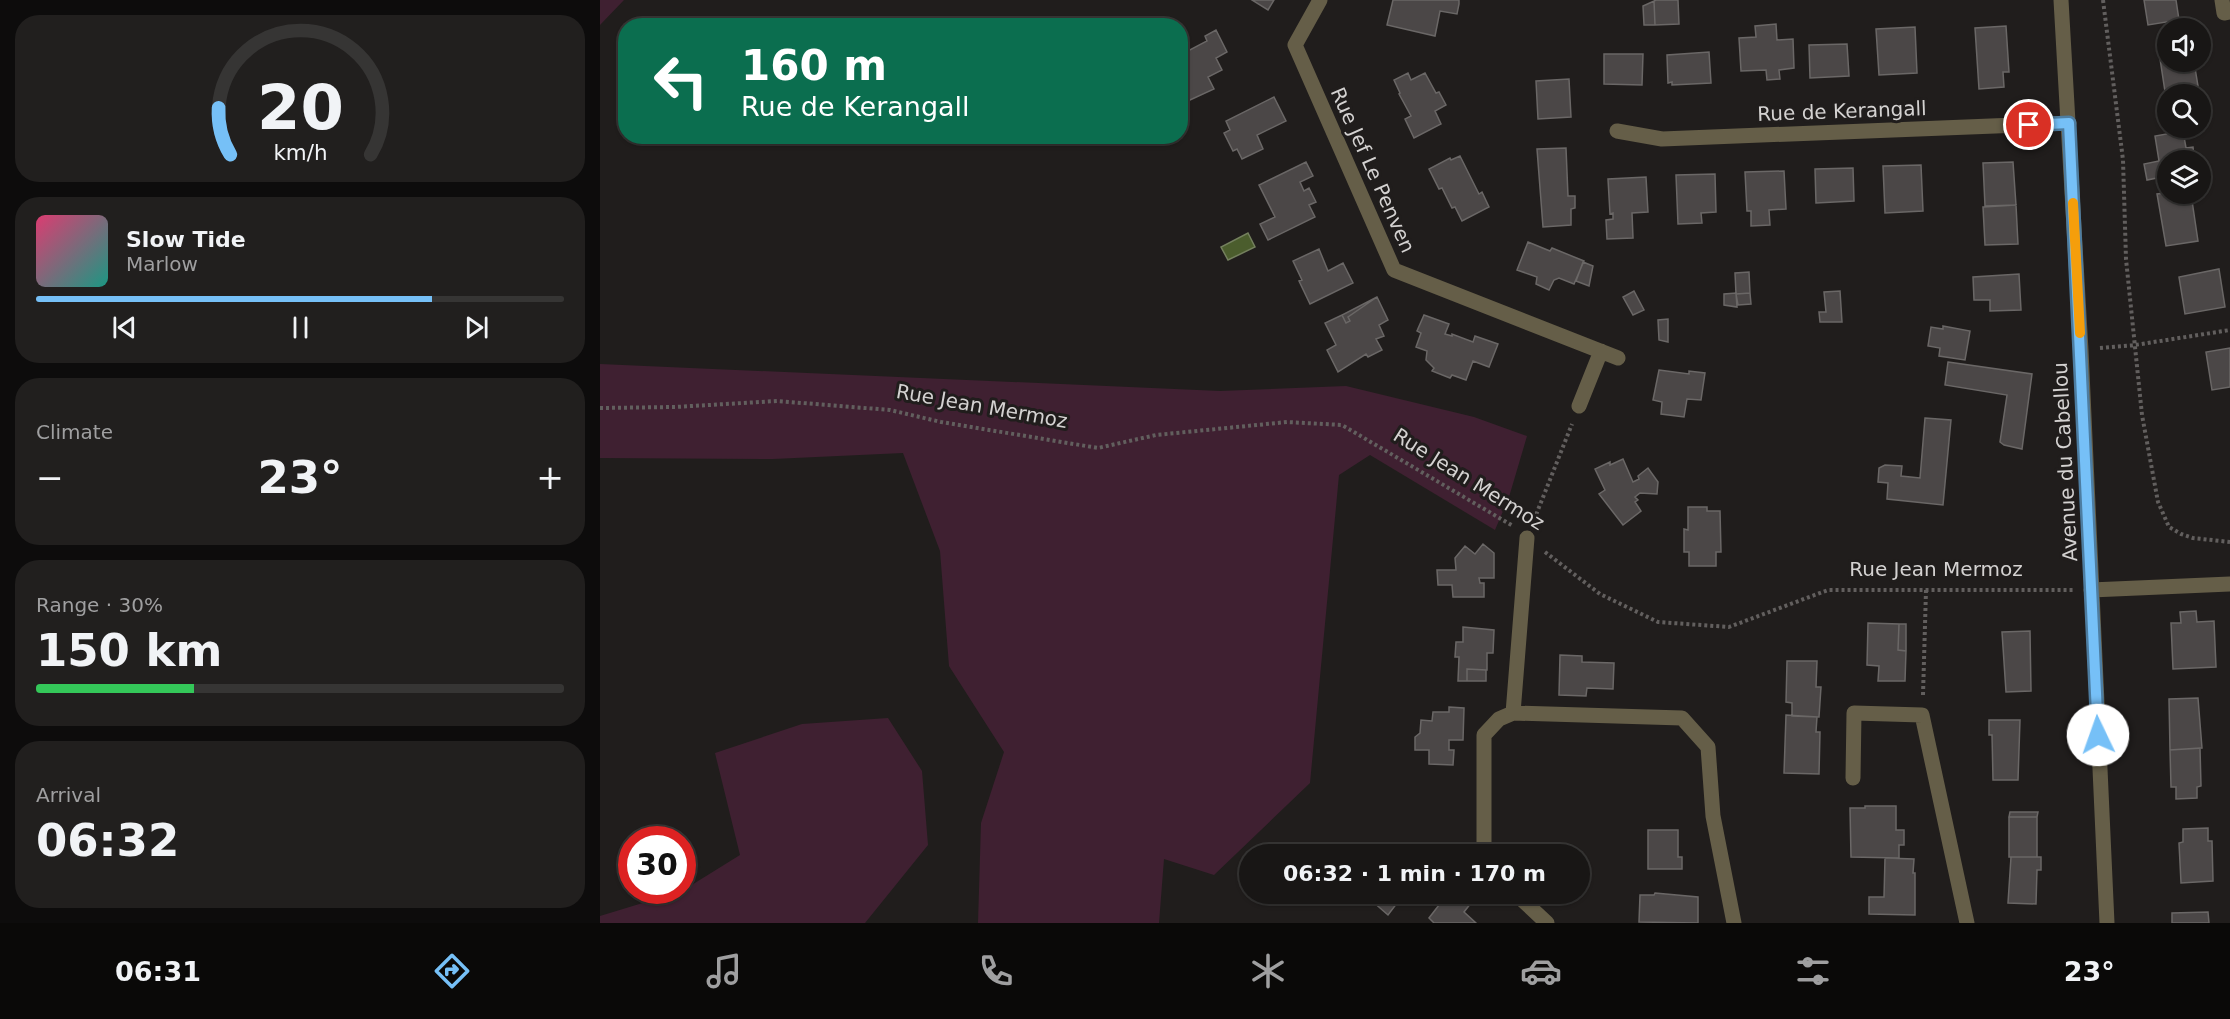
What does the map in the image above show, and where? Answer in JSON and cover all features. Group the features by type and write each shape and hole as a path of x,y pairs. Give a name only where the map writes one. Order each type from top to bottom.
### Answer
{"street":[{"name":"Rue Jef Le Penven","path":"1320,0 1295,45 1394,270 1618,358"},
{"name":"Avenue du Cabellou","path":"2061,0 2081,350 2107,923"},
{"path":"2222,0 2224,13 2230,12"},
{"name":"Rue de Kerangall","path":"1617,131 1662,139 2069,123"},
{"path":"1580,406 1601,351"},
{"path":"1513,713 1527,538"},
{"path":"2091,590 2230,584"},
{"path":"1484,844 1484,735 1499,719 1513,713 1682,718 1708,747 1713,816 1734,923"},
{"path":"1853,778 1854,713 1922,715 1967,923"},
{"path":"1526,904 1547,923"}],"path":[{"path":"2103,0 2123,160 2125,237 2142,415 2158,502 2163,518 2169,527 2181,534 2193,538 2230,542"},
{"path":"2081,350 2135,345 2230,330"},
{"name":"Rue Jean Mermoz","path":"600,408 675,407 777,400 890,410 941,422 1098,448 1156,435 1287,422 1342,425 1512,525 1600,594 1658,622 1729,627 1828,590 2091,590"},
{"path":"1527,538 1580,406"},
{"path":"1922,715 1926,590"}],"shaded area":[{"path":"600,0 624,0 600,25"},
{"path":"1248,233 1255,247 1228,260 1221,247"},
{"path":"600,364 1220,391 1346,386 1474,417 1527,436 1509,497 1495,530 1370,455 1339,475 1310,783 1246,844 1239,844 1239,851 1214,875 1164,859 1159,923 978,923 981,823 1004,752 949,666 940,551 903,453 773,459 600,458"},
{"path":"888,718 922,771 928,845 865,923 600,923 600,916 639,904 696,904 696,882 740,855 715,753 802,724"}],"building":[{"path":"1252,0 1274,0 1268,10"},
{"path":"1393,0 1459,0 1459,4 1457,14 1440,11 1435,36 1387,25"},
{"path":"1678,0 1679,24 1655,25 1654,1"},
{"path":"2144,0 2176,0 2179,18 2157,18 2157,24 2148,25"},
{"path":"1654,1 1655,25 1644,25 1643,6"},
{"path":"1776,24 1777,40 1793,39 1794,68 1779,70 1780,79 1767,80 1766,70 1741,71 1739,38 1756,37 1755,26"},
{"path":"2006,26 2009,72 2003,72 2004,87 1979,89 1975,28"},
{"path":"1915,27 1917,73 1879,75 1876,29"},
{"path":"1216,30 1227,52 1216,58 1222,70 1208,77 1214,89 1190,100 1188,96 1188,51 1207,41 1205,36"},
{"path":"1847,44 1849,76 1810,78 1809,45"},
{"path":"1709,52 1711,83 1672,85 1672,82 1668,83 1667,55"},
{"path":"1604,54 1643,54 1642,85 1604,84"},
{"path":"2162,72 2196,72 2198,84 2164,84"},
{"path":"1408,73 1411,80 1425,73 1446,105 1435,111 1441,124 1414,138 1405,119 1411,116 1394,80"},
{"path":"1569,79 1571,117 1538,119 1536,81"},
{"path":"1274,97 1286,121 1257,135 1263,149 1242,159 1237,149 1233,151 1224,133 1230,130 1226,121"},
{"path":"2155,136 2157,138 2184,138 2186,148 2193,147 2193,150 2157,150"},
{"path":"1566,148 1568,196 1575,196 1575,208 1571,209 1571,225 1543,227 1537,149"},
{"path":"1460,156 1479,194 1482,192 1489,207 1462,221 1455,207 1452,208 1442,188 1439,189 1429,169 1450,158 1451,160"},
{"path":"2157,161 2157,178 2147,180 2144,164"},
{"path":"1306,162 1313,176 1300,182 1304,191 1309,188 1316,202 1309,205 1315,217 1268,240 1260,224 1275,217 1259,185"},
{"path":"2013,162 2016,205 1985,206 1983,163"},
{"path":"1921,165 1923,211 1885,213 1883,166"},
{"path":"1853,168 1854,201 1816,203 1815,169"},
{"path":"1784,171 1786,209 1769,210 1770,225 1751,226 1751,211 1747,211 1745,172"},
{"path":"1715,174 1716,212 1701,213 1702,223 1678,224 1676,175"},
{"path":"1646,177 1648,212 1632,213 1633,238 1607,239 1606,220 1613,219 1613,213 1610,214 1608,179"},
{"path":"2159,204 2192,204 2198,241 2166,246"},
{"path":"2016,205 2018,244 1985,245 1983,207"},
{"path":"1528,242 1550,251 1552,248 1584,261 1574,284 1559,278 1554,280 1549,290 1536,284 1537,277 1517,270"},
{"path":"1319,249 1328,271 1343,263 1353,283 1310,304 1293,261"},
{"path":"1583,262 1593,266 1589,286 1576,281"},
{"path":"2219,269 2225,307 2185,314 2179,277"},
{"path":"1749,272 1750,293 1736,294 1735,273"},
{"path":"2019,274 2021,310 1990,311 1990,300 1974,300 1973,277"},
{"path":"1634,291 1644,310 1633,315 1623,297"},
{"path":"1840,291 1842,322 1820,322 1819,312 1826,312 1824,292"},
{"path":"1736,293 1737,307 1724,305 1724,294"},
{"path":"1750,293 1751,304 1738,305 1736,294"},
{"path":"1377,297 1388,320 1379,325 1384,336 1376,339 1382,350 1368,357 1366,354 1338,372 1327,350 1336,345 1325,323 1342,315 1346,323 1350,321 1348,317"},
{"path":"1377,297 1348,317 1350,321 1346,323 1342,315"},
{"path":"1424,315 1449,324 1445,334 1452,336 1452,334 1473,342 1475,336 1498,344 1489,367 1473,361 1466,380 1452,375 1450,378 1432,371 1434,368 1426,360 1427,351 1416,347 1421,333 1417,331"},
{"path":"1668,319 1668,342 1659,340 1658,320"},
{"path":"1943,326 1970,331 1965,360 1939,356 1940,348 1928,346 1931,327 1943,329"},
{"path":"2230,348 2230,387 2212,390 2206,352"},
{"path":"1948,362 2032,374 2022,449 2000,442 2007,395 1945,385"},
{"path":"1659,370 1689,374 1689,371 1705,373 1701,400 1687,399 1684,417 1661,414 1662,402 1653,400"},
{"path":"1925,418 1951,420 1943,505 1887,499 1888,483 1878,482 1879,468 1885,465 1902,466 1901,476 1920,478"},
{"path":"1623,459 1633,482 1639,479 1638,476 1648,468 1658,482 1657,494 1640,493 1635,497 1638,500 1635,502 1641,511 1623,525 1599,494 1605,490 1595,469"},
{"path":"1688,507 1707,507 1707,511 1720,511 1721,552 1716,552 1716,566 1689,566 1689,552 1684,552 1684,529 1688,530"},
{"path":"1483,544 1494,553 1494,578 1479,578 1480,583 1484,583 1484,597 1453,597 1452,585 1438,585 1437,570 1456,570 1455,558 1465,546 1475,554"},
{"path":"2196,611 2197,622 2214,621 2216,667 2173,669 2171,623 2181,623 2180,612"},
{"path":"1868,623 1899,624 1898,650 1906,651 1905,681 1878,681 1879,666 1867,665"},
{"path":"1899,624 1906,624 1906,651 1898,650"},
{"path":"1463,627 1494,630 1493,653 1487,653 1487,670 1467,669 1467,681 1458,681 1459,657 1455,657 1456,642 1463,642"},
{"path":"2030,631 2031,691 2006,692 2002,632"},
{"path":"1560,655 1582,656 1582,662 1614,663 1613,689 1587,688 1586,696 1559,695"},
{"path":"1787,661 1817,661 1816,687 1821,687 1819,717 1792,716 1792,703 1786,702"},
{"path":"1467,669 1486,670 1486,681 1467,681"},
{"path":"2198,698 2202,748 2170,750 2169,699"},
{"path":"1449,707 1464,708 1463,740 1449,740 1449,750 1454,750 1453,765 1429,764 1429,750 1415,750 1415,737 1420,733 1421,720 1432,721 1433,712 1449,712"},
{"path":"1786,715 1817,717 1816,732 1820,732 1819,774 1784,773"},
{"path":"1989,720 2020,720 2018,780 1993,780 1992,735 1989,735"},
{"path":"2200,748 2201,786 2197,787 2197,798 2176,799 2176,787 2171,787 2170,750"},
{"path":"1865,806 1896,806 1896,830 1904,830 1904,845 1899,845 1899,858 1851,857 1850,808 1865,808"},
{"path":"2010,812 2038,812 2037,817 2009,817"},
{"path":"2009,817 2037,817 2037,857 2009,857"},
{"path":"2208,828 2208,841 2212,841 2213,881 2181,883 2179,843 2183,842 2183,829"},
{"path":"1648,830 1678,830 1678,857 1682,857 1682,869 1648,869"},
{"path":"2011,857 2041,857 2041,870 2037,870 2036,904 2008,903"},
{"path":"1885,858 1914,859 1915,915 1869,914 1869,897 1884,897"},
{"path":"1655,893 1698,897 1698,923 1639,922 1640,895 1654,895"},
{"path":"1375,904 1396,904 1388,915"},
{"path":"1440,904 1470,904 1464,912 1476,923 1434,923 1429,918"},
{"path":"2208,912 2209,923 2172,923 2172,913"}],"slow traffic":[{"path":"2073,203 2080,333"}],"route":[{"path":"2029,125 2069,123 2098,735"}]}
